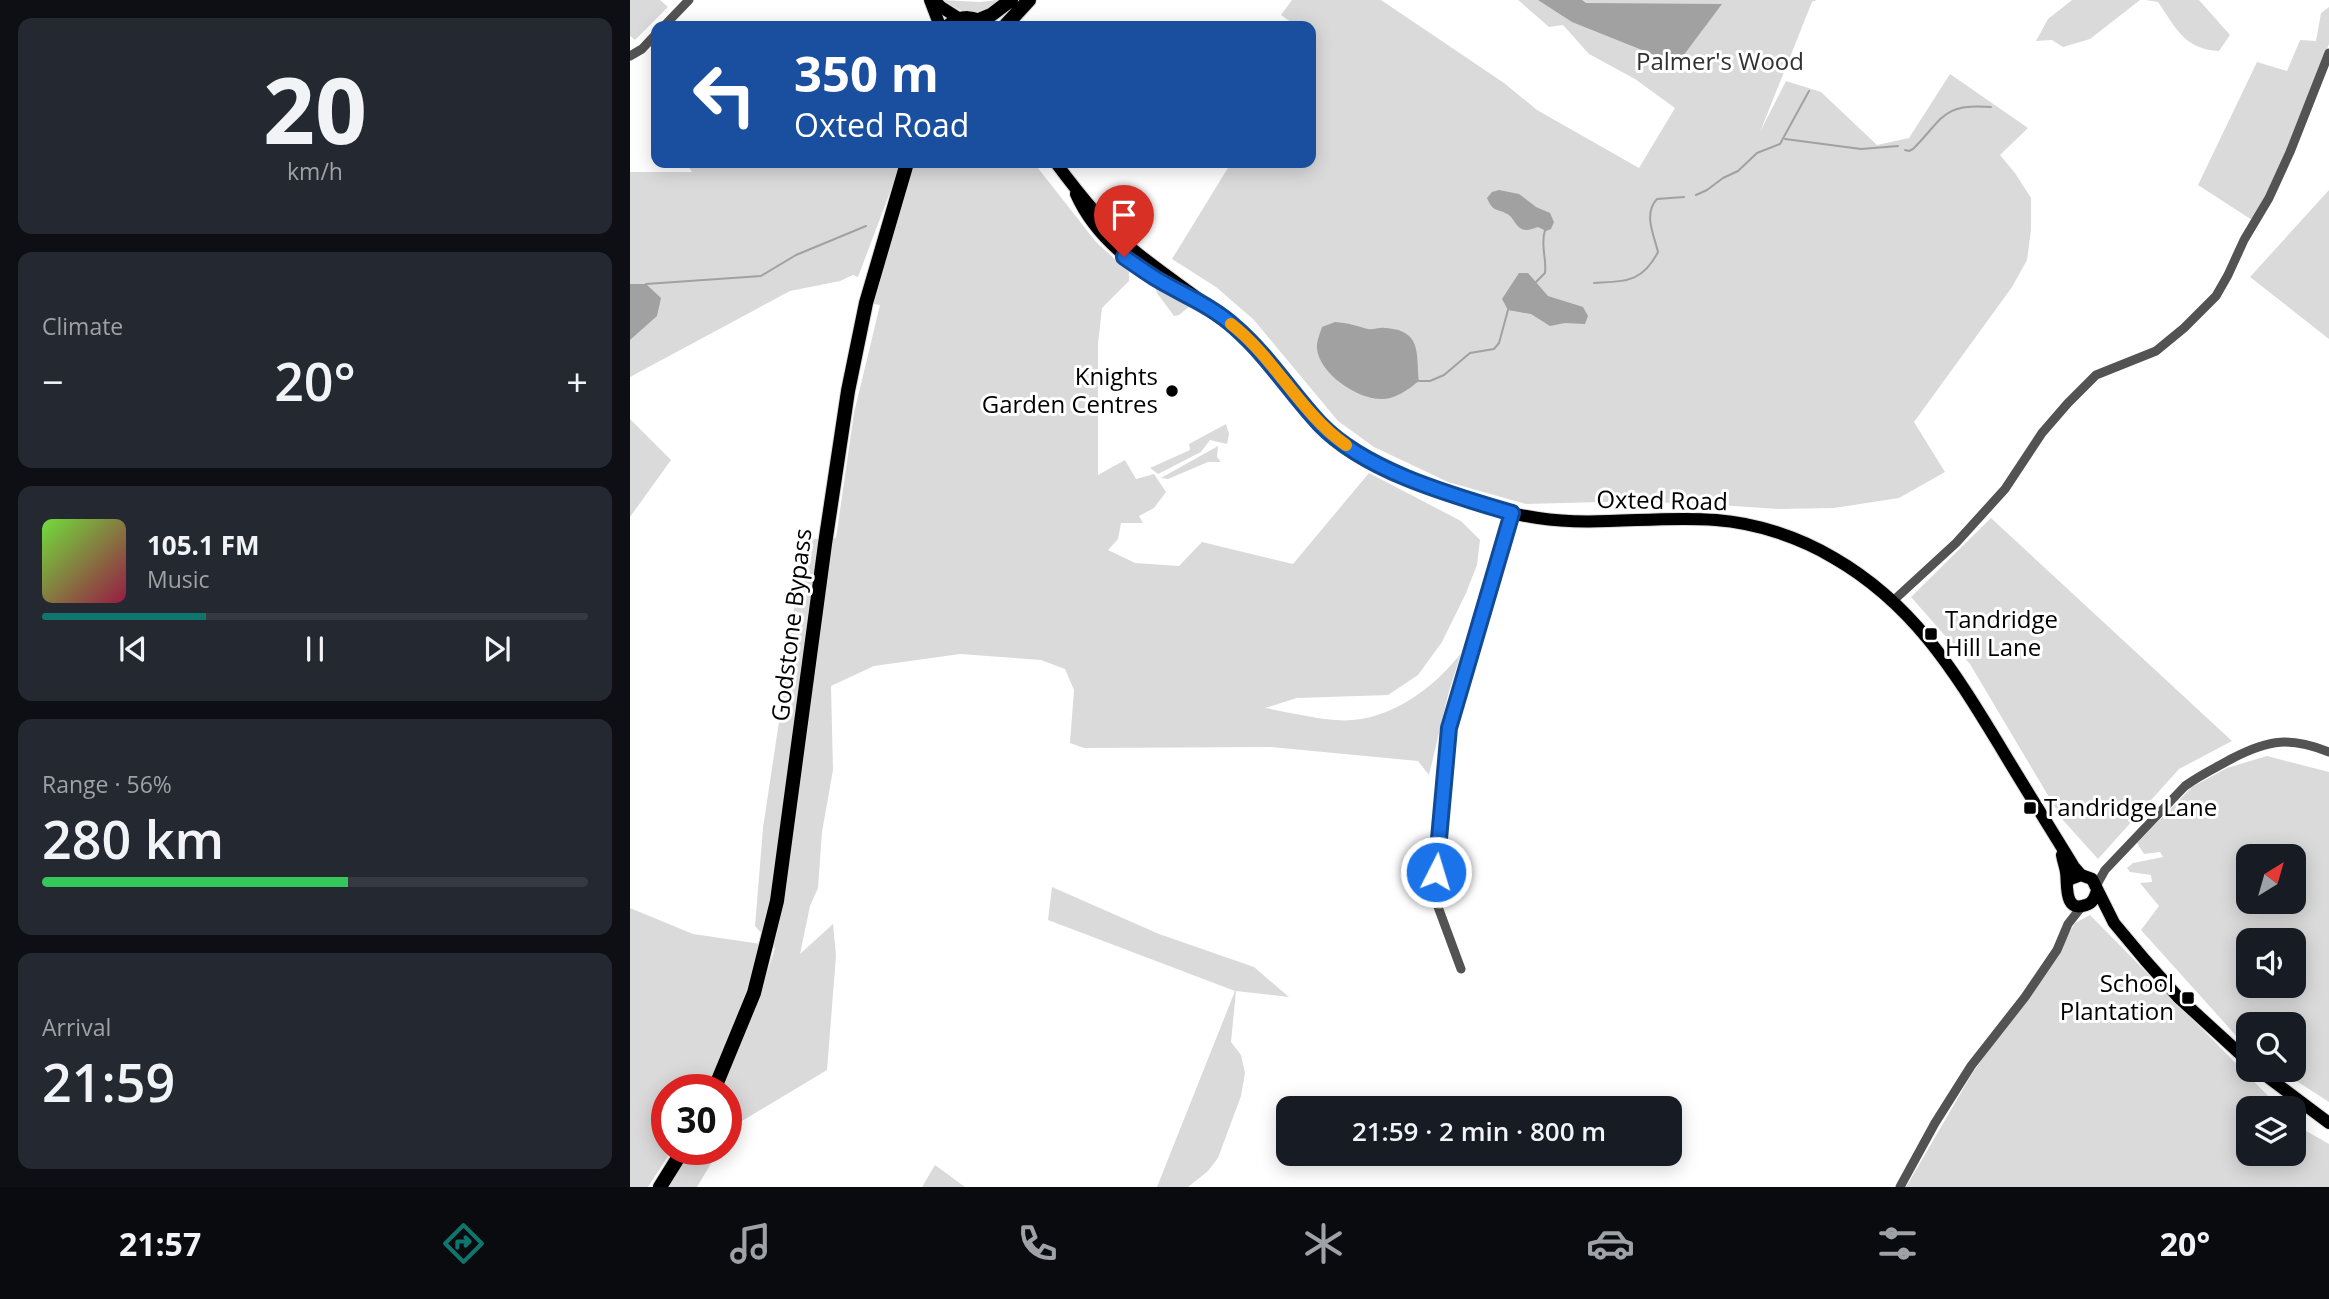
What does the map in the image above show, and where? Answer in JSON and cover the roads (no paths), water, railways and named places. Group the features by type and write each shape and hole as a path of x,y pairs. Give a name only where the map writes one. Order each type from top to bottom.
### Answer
{"highway":[{"path":"985,21 1011,0"},
{"path":"1010,21 1029,0"},
{"name":"Godstone Bypass","path":"721,1074 754,993 771,928 796,772 844,416 866,303 906,168"},
{"path":"660,1187 674,1165"}],"main road":[{"path":"932,0 953,21"},
{"path":"932,0 938,21"},
{"name":"Oxted Road","path":"1060,168 1072,185 1083,208 1106,239 1124,257 1153,277 1194,297 1236,328 1319,423 1359,453 1408,477 1512,513 1572,522 1714,520 1746,524 1805,543 1865,578 1894,600 1947,663 2057,840 2090,882 2114,923"},
{"name":"Oxted Road","path":"2057,840 2067,883"},
{"path":"2085,905 2091,902 2090,882 2075,876 2067,883 2066,893 2070,901 2085,905 2114,923 2178,997 2236,1050"},
{"path":"2274,1082 2329,1123"}],"street":[{"path":"669,21 689,0"},
{"path":"630,56 651,39"},
{"path":"1894,600 1956,543 2005,489 2042,433 2068,402 2096,376 2156,351 2185,328 2216,296 2274,187 2329,53"},
{"path":"1461,970 1434,896 1449,728 1512,513"},
{"path":"2090,882 2105,870 2185,786 2201,775 2269,742 2298,742 2329,752"},
{"path":"1900,1187 1935,1123 1971,1066 2057,950 2068,924 2070,901"},
{"path":"2068,924 2085,905"}],"waterway":[{"path":"1696,195 1738,171 1757,153 1780,144 1809,91"},
{"path":"1905,150 1913,149 1938,121 1953,110 1975,106 1991,107"},
{"path":"1785,139 1861,149 1898,146"},
{"path":"1594,283 1624,280 1646,270 1658,252 1650,218 1653,205 1657,199 1684,197"},
{"path":"646,284 761,276 796,255 866,226"},
{"path":"1535,283 1545,273 1545,230"},
{"path":"1419,381 1430,381 1444,375 1470,353 1494,349 1499,343 1508,310"}],"place":[{"name":"Knights Garden Centres","path":"1172,391"},
{"name":"Tandridge Hill Lane","path":"1931,634"},
{"name":"Tandridge Lane","path":"2030,808"},
{"name":"School Plantation","path":"2188,998"}],"park label":[{"name":"Palmer's Wood","path":"1720,62"}]}
